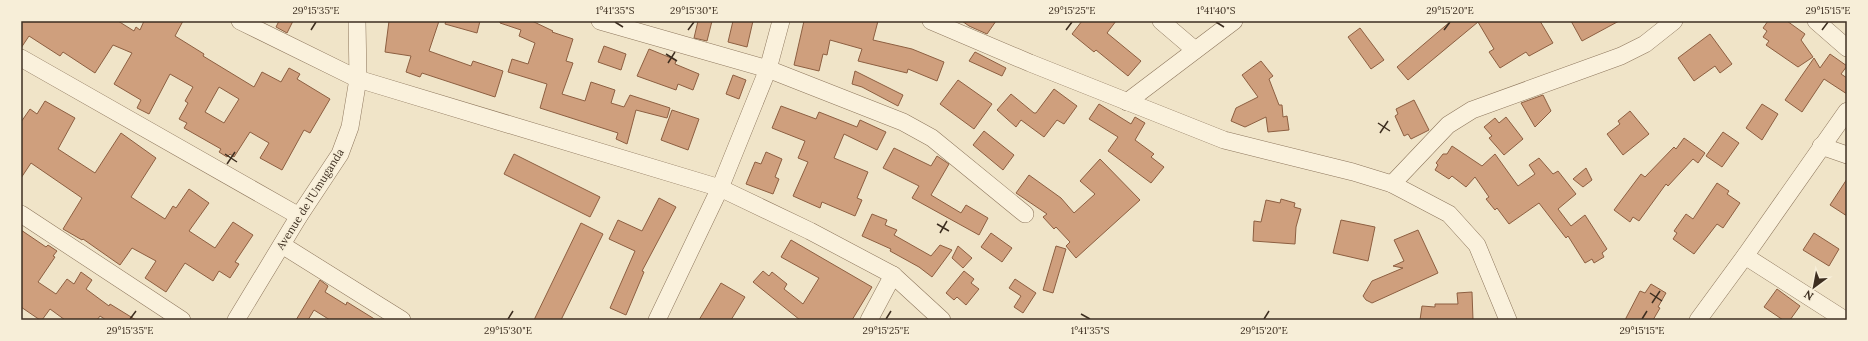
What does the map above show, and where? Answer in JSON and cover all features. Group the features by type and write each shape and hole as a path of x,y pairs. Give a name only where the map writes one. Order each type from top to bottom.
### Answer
{"street":[{"path":"240,21 358,79 720,188 810,231 893,275 942,320"},
{"name":"Avenue de l'Umuganda","path":"236,320 340,154 350,127 358,79 357,21"},
{"path":"600,21 768,69 903,122 932,138 1025,214"},
{"path":"657,320 720,188 768,69 781,21"},
{"path":"1161,21 1195,50"},
{"path":"1127,102 1234,21"},
{"path":"1392,184 1448,125 1472,110 1621,56 1645,44 1674,21"},
{"path":"1816,21 1847,48"},
{"path":"943,23 1127,102 1224,140 1353,172 1392,184 1449,214 1477,245 1508,320"},
{"path":"21,58 300,216"},
{"path":"1698,320 1746,256 1821,146 1847,112"},
{"path":"1821,146 1847,154"},
{"path":"21,214 182,320"},
{"path":"282,245 402,320"},
{"path":"1746,256 1845,320"},
{"path":"870,320 893,275"}],"building":[{"path":"21,21 118,21 134,31 136,27 140,30 144,21 183,21 175,36 204,54 203,56 254,87 262,72 281,82 289,68 300,74 297,79 330,99 310,133 304,130 282,170 260,158 269,143 250,132 234,157 230,154 227,157 219,152 221,149 184,128 187,123 179,119 188,103 185,101 193,87 170,74 149,114 137,108 141,100 114,84 132,53 113,45 95,73 63,52 60,56 29,36 21,48","holes":["219,87 239,99 224,123 205,112"]},
{"path":"279,21 293,21 287,33 276,27"},
{"path":"389,21 439,21 429,51 471,66 473,61 503,71 495,97 422,73 420,77 406,72 411,56 385,52"},
{"path":"446,21 480,21 477,33 445,24"},
{"path":"500,21 532,21 553,31 552,32 573,39 566,61 573,63 562,94 585,101 591,82 615,90 611,103 624,107 630,95 670,108 667,118 636,110 627,144 616,139 618,133 540,108 547,84 508,72 512,59 528,64 535,43 519,36 521,30 500,23"},
{"path":"698,21 712,21 707,41 694,38"},
{"path":"733,21 753,21 747,47 728,42"},
{"path":"804,21 878,21 873,40 912,49 944,62 937,81 908,69 907,73 858,61 862,49 830,40 827,55 823,54 819,71 794,65"},
{"path":"962,21 996,21 987,34 969,26"},
{"path":"1082,21 1116,21 1107,33 1141,61 1128,76 1096,50 1094,52 1072,34"},
{"path":"1451,21 1540,21 1553,43 1529,56 1526,52 1500,68 1489,52 1494,49 1478,22 1408,80 1397,67"},
{"path":"1571,21 1619,21 1582,41"},
{"path":"1768,21 1787,21 1805,34 1801,40 1813,57 1798,67 1766,45 1769,41 1763,37 1767,31 1763,28"},
{"path":"1360,28 1384,60 1371,69 1348,37"},
{"path":"1710,34 1732,64 1720,73 1715,66 1694,81 1678,58"},
{"path":"604,46 626,54 621,70 598,62"},
{"path":"649,49 676,60 675,64 699,74 693,90 678,84 676,90 637,76"},
{"path":"975,52 1006,68 1002,76 969,61"},
{"path":"1830,54 1847,66 1841,74 1847,78 1847,94 1824,79 1802,112 1785,100 1814,58 1820,68"},
{"path":"1261,61 1273,76 1269,79 1279,105 1282,105 1283,117 1287,116 1289,130 1268,132 1266,117 1245,127 1231,121 1236,108 1258,97 1242,75"},
{"path":"855,71 903,95 898,106 862,87 852,84"},
{"path":"733,75 746,80 739,99 726,94"},
{"path":"958,80 992,104 974,129 940,104"},
{"path":"1054,89 1077,106 1064,124 1057,120 1044,137 1021,120 1016,127 997,110 1011,94 1034,113 1036,113"},
{"path":"1543,95 1551,111 1535,127 1521,103"},
{"path":"1414,100 1429,130 1411,139 1408,134 1404,136 1395,116 1398,114 1396,109"},
{"path":"45,101 75,118 58,149 95,173 121,133 156,158 131,197 165,219 173,206 176,208 189,189 209,203 189,231 215,248 233,222 253,235 235,262 239,264 230,278 219,271 213,281 185,263 166,292 145,278 156,261 132,248 120,265 83,239 82,240 63,229 82,198 31,163 21,178 21,122 30,109 37,114"},
{"path":"1099,104 1131,124 1135,117 1145,123 1135,140 1154,154 1151,157 1164,167 1151,183 1108,151 1118,137 1089,119"},
{"path":"1762,104 1778,114 1762,140 1746,128"},
{"path":"781,106 816,119 819,112 857,127 860,120 886,132 877,150 844,134 834,158 868,172 857,198 862,200 855,216 822,202 820,208 793,196 808,162 798,158 805,141 772,128"},
{"path":"672,110 699,119 688,150 661,140"},
{"path":"1630,111 1649,134 1623,155 1607,134 1620,124 1618,121"},
{"path":"1506,117 1523,139 1504,155 1489,138 1492,136 1484,127 1495,118 1499,123"},
{"path":"984,131 1014,155 1003,170 973,145"},
{"path":"1723,132 1739,143 1722,167 1706,156"},
{"path":"1684,138 1705,153 1698,163 1693,159 1668,186 1666,184 1639,221 1633,217 1630,222 1614,210 1641,174 1645,177 1674,147 1676,149"},
{"path":"1452,146 1482,166 1495,154 1518,186 1535,174 1529,165 1539,158 1553,174 1558,171 1576,194 1558,209 1571,226 1585,215 1607,249 1602,253 1604,257 1594,263 1592,259 1585,263 1568,236 1566,238 1539,203 1509,224 1497,208 1495,210 1486,199 1489,197 1475,177 1466,187 1452,176 1449,179 1435,170 1438,165 1436,163 1443,154 1447,154"},
{"path":"894,148 931,166 937,156 949,164 931,195 961,213 966,205 988,218 979,235 912,198 919,186 883,168"},
{"path":"766,152 782,159 775,177 779,179 773,194 746,184 755,162 761,164"},
{"path":"514,154 600,197 590,217 504,174"},
{"path":"1100,159 1140,200 1076,258 1066,246 1070,242 1056,227 1054,229 1043,217 1047,214 1016,193 1029,175 1061,198 1074,213 1095,194 1080,181"},
{"path":"1586,168 1592,180 1583,187 1573,179"},
{"path":"1847,179 1847,216 1830,205"},
{"path":"1717,183 1729,191 1727,194 1740,203 1723,228 1717,224 1694,254 1673,239 1677,233 1674,231 1686,214 1693,219"},
{"path":"659,198 676,207 642,271 644,272 626,315 610,308 635,251 609,239 618,220 642,231"},
{"path":"1281,199 1295,203 1294,207 1301,209 1296,227 1295,244 1253,241 1254,221 1261,222 1266,200 1280,203"},
{"path":"872,214 887,220 885,225 897,230 894,235 931,256 940,245 952,250 932,277 919,267 890,251 891,249 862,236"},
{"path":"1341,220 1375,227 1368,261 1333,253"},
{"path":"581,223 603,234 561,320 534,320"},
{"path":"21,230 46,247 48,245 57,251 53,256 55,257 38,282 56,294 67,279 74,284 81,272 92,280 86,289 109,306 110,304 136,320 106,320 100,316 97,320 65,320 50,309 42,320 40,320 21,307"},
{"path":"1418,230 1438,273 1372,303 1366,300 1363,296 1372,281 1403,268 1393,266 1404,261 1394,240"},
{"path":"991,233 1012,248 1002,262 981,247"},
{"path":"1814,233 1839,249 1829,266 1803,250"},
{"path":"791,240 872,287 852,320 800,320 753,282 763,271 769,276 772,272 787,284 784,289 803,304 819,278 781,257"},
{"path":"958,246 972,258 963,268 952,258"},
{"path":"1056,246 1066,249 1053,293 1043,290"},
{"path":"964,271 974,279 971,283 979,289 966,305 957,297 954,300 946,293"},
{"path":"1015,279 1036,293 1023,313 1014,307 1021,296 1009,288"},
{"path":"320,280 328,286 325,292 346,305 347,302 376,320 330,320 314,310 308,320 296,320"},
{"path":"721,283 745,297 731,320 699,320"},
{"path":"1651,284 1666,293 1653,320 1625,320 1640,291 1645,293"},
{"path":"1777,289 1800,306 1790,320 1783,320 1764,307"},
{"path":"1472,292 1473,320 1420,320 1422,306 1435,307 1435,304 1458,304 1457,293"}]}
